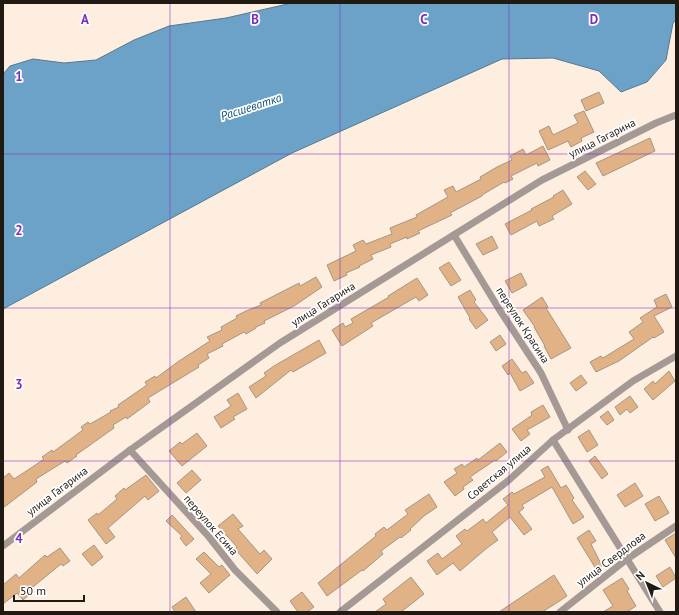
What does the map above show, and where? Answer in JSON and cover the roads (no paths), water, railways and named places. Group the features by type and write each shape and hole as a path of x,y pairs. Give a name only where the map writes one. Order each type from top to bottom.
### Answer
{"street":[{"name":"улица Гагарина","path":"3,546 130,450 280,343 542,180 656,123 676,115"},
{"name":"переулок Красина","path":"454,235 499,309 541,373 568,430"},
{"name":"Советская улица","path":"340,612 508,480 553,440 633,381 676,356"},
{"path":"553,440 660,612"},
{"name":"переулок Есина","path":"130,450 209,537 235,570 277,612"},
{"name":"улица Свердлова","path":"560,612 627,559 676,526"}],"water":[{"name":"Расшеватка","path":"292,3 676,3 676,20 673,23 666,60 647,82 621,92 599,71 553,58 502,59 292,153 3,309 3,74 10,66 33,59 64,63 96,60 134,40 169,26 226,18"}]}
